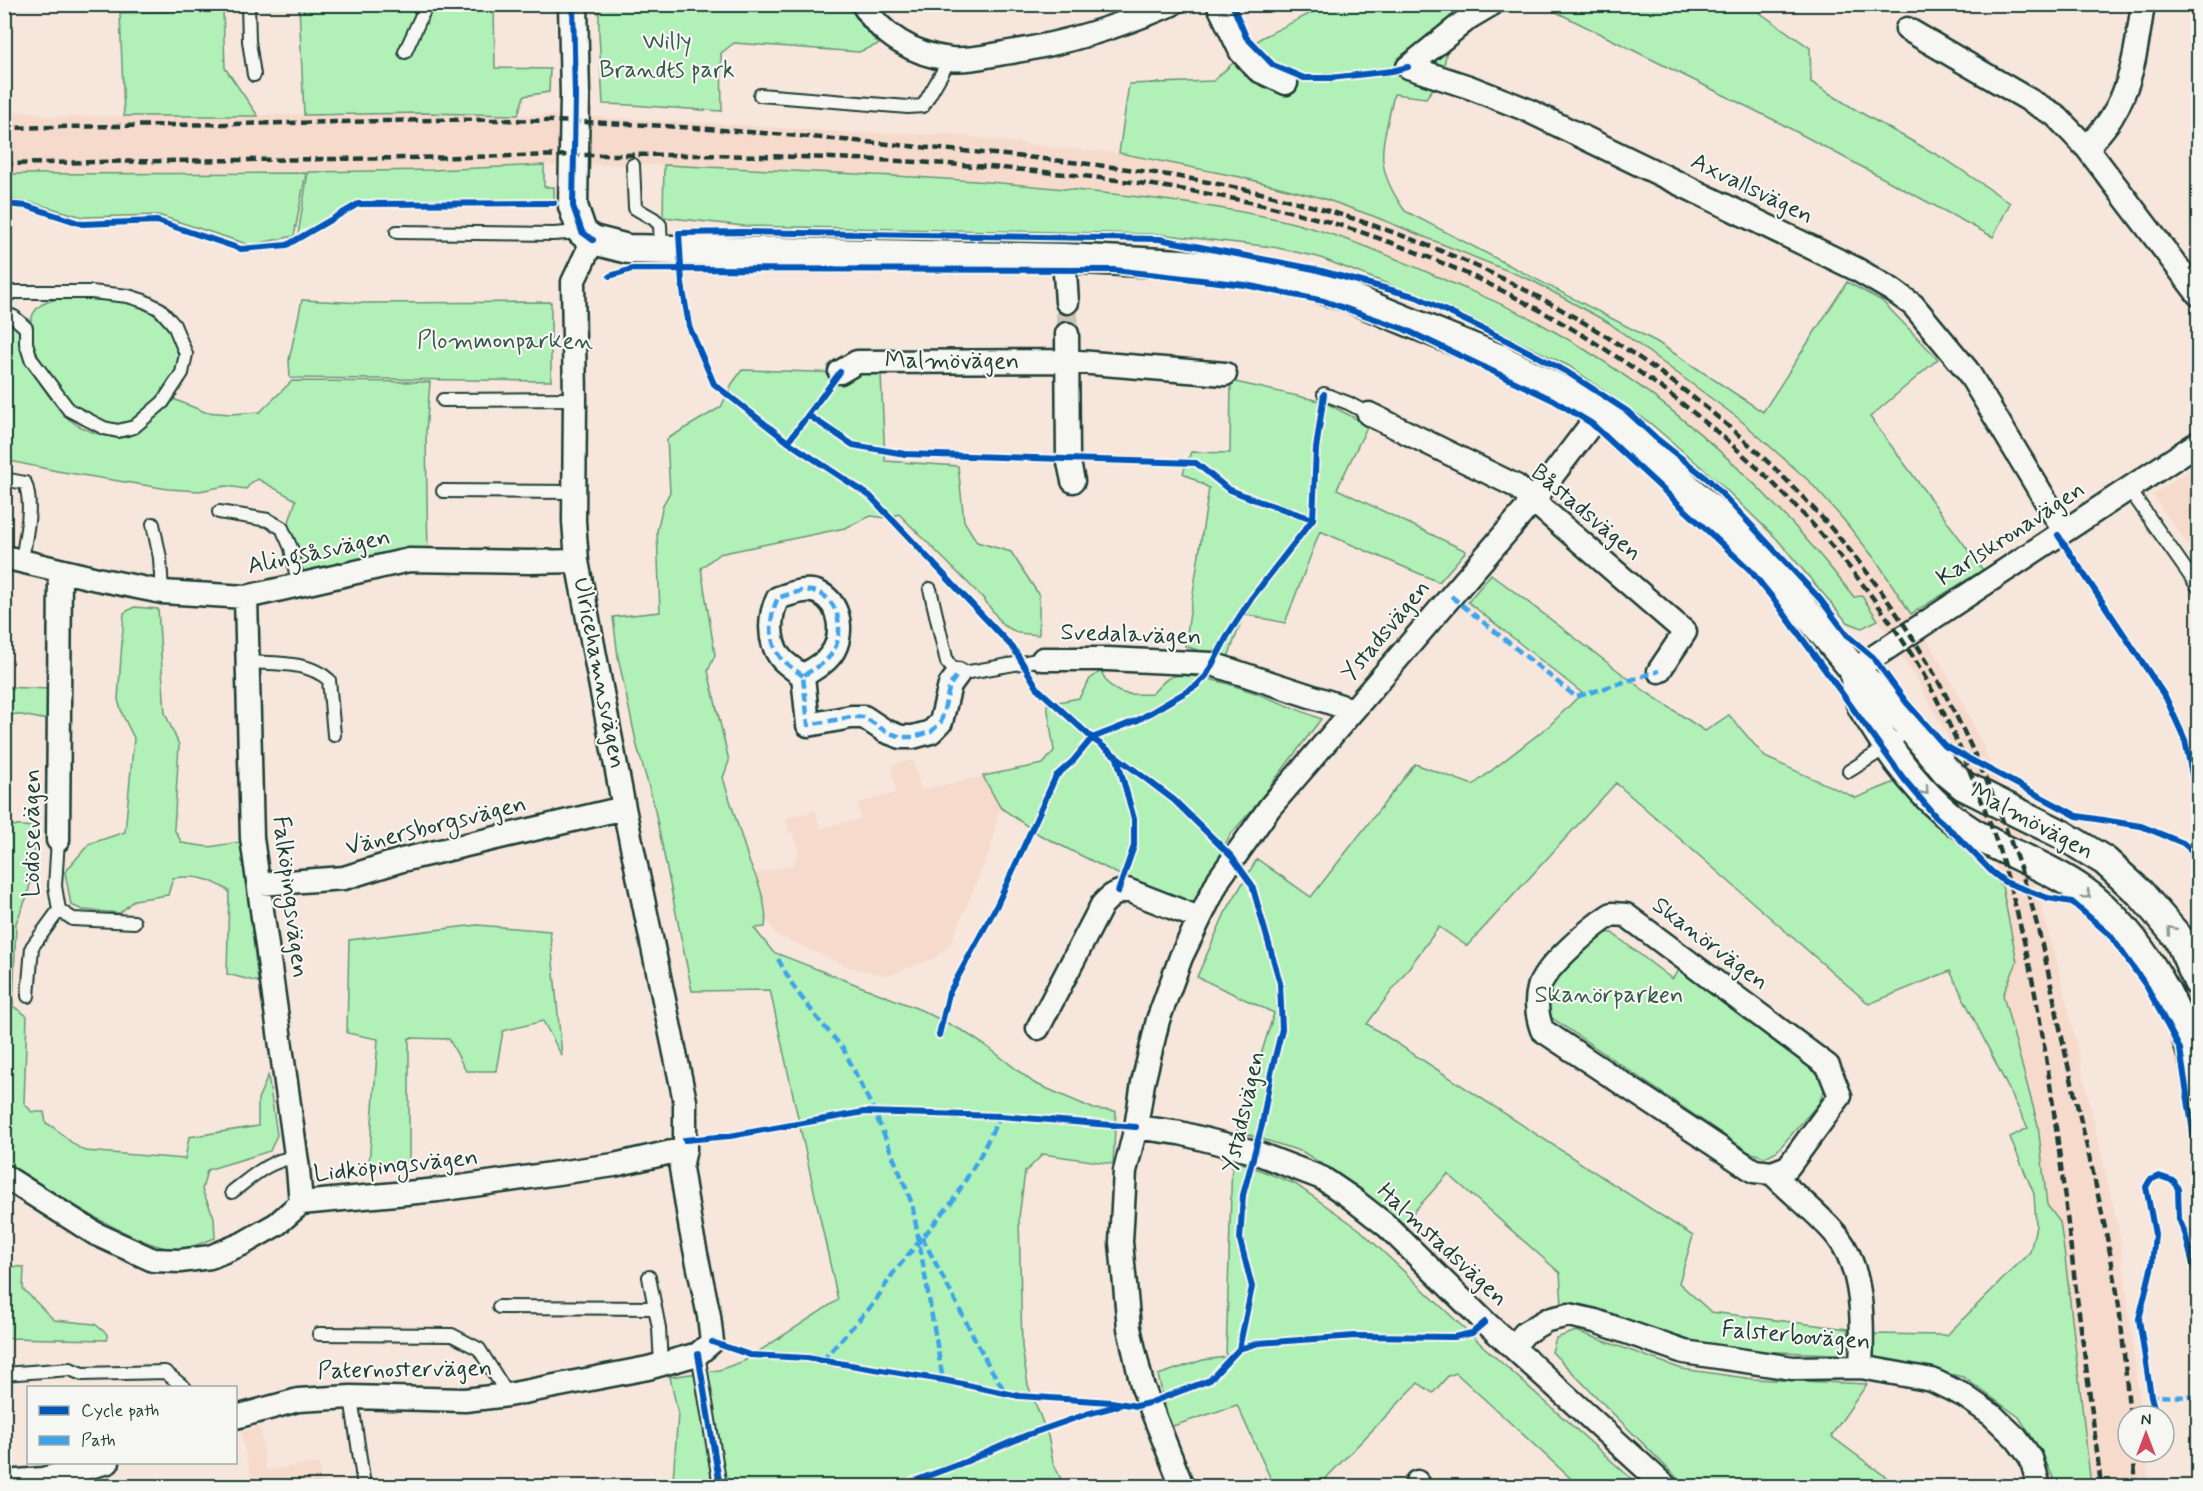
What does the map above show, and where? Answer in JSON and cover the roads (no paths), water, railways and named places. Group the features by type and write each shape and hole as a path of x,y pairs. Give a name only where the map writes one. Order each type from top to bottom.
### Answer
{"street":[{"path":"573,4 575,96 573,206 587,236"},
{"path":"863,4 888,34 908,46 950,59 980,57 1050,46 1123,25 1172,4"},
{"path":"1218,4 1241,52 1258,70 1286,84"},
{"name":"Axvallsvägen","path":"1492,4 1470,17 1408,67 1526,109 1856,269 1892,290 1913,305 1967,370 2064,531"},
{"path":"2087,148 2110,119 2122,99 2134,61 2143,4"},
{"path":"1907,29 2055,115 2087,148 2199,294"},
{"name":"Malmövägen","path":"587,236 628,249 1064,258 1182,264 1237,270 1305,284 1347,297 1500,359 1566,393 1630,435 1733,530 1854,670 1892,705 1946,771 1964,786 2061,834 2105,861 2140,893 2178,937 2199,982"},
{"name":"Ulricehamnsvägen","path":"587,236 573,282 574,492 577,561 624,808 685,1101 685,1149 681,1168 710,1316 705,1348"},
{"path":"1064,258 1067,302"},
{"path":"1067,334 1068,458 1073,481"},
{"name":"Malmövägen","path":"840,372 857,362 1067,361 1225,374"},
{"name":"Båstadsvägen","path":"1369,414 1516,486 1685,632 1659,671"},
{"name":"Ystadsvägen","path":"1182,1486 1142,1385 1129,1328 1120,1242 1125,1171 1136,1127 1143,1083 1158,1020 1181,957 1232,857 1270,807 1533,501 1599,414"},
{"name":"Karlskronavägen","path":"1854,670 2199,443"},
{"name":"Alingsåsvägen","path":"13,559 162,592 246,597 409,560 577,561"},
{"name":"Lödösevägen","path":"58,840 60,571"},
{"name":"Falköpingsvägen","path":"246,597 252,838 297,1157 301,1203"},
{"name":"Svedalavägen","path":"1043,659 1108,659 1212,664 1353,710"},
{"name":"Malmövägen","path":"1854,670 1859,701 1887,747 1934,801 1962,826 2083,891 2121,923 2151,966 2175,1012 2196,1065 2199,1085"},
{"path":"803,676 808,725 851,717 864,717 893,734 913,737 931,732 941,722 950,685 958,674"},
{"name":"Vänersborgsvägen","path":"260,884 344,878 402,860 624,808"},
{"path":"1038,1028 1102,905 1110,897 1118,892 1127,891 1199,918"},
{"name":"Skanörvägen","path":"1772,1173 1788,1167 1840,1096 1828,1066 1626,915 1612,914 1597,923 1556,962 1539,985 1536,1015 1542,1029 1754,1171 1772,1173 1821,1218 1840,1240 1856,1274 1862,1322 1861,1367"},
{"name":"Halmstadsvägen","path":"1136,1127 1180,1133 1237,1146 1322,1178 1350,1197 1388,1226 1485,1322 1665,1486"},
{"name":"Lidköpingsvägen","path":"4,1176 96,1234 153,1260 180,1261 210,1257 242,1244 277,1224 301,1203 438,1190 614,1165 685,1149"},
{"name":"Falsterbovägen","path":"1513,1347 1525,1333 1547,1320 1569,1315 1595,1321 1684,1352 1793,1368 1861,1367 1932,1380 1963,1395 1992,1415 2016,1438 2031,1458 2039,1486"},
{"name":"Paternostervägen","path":"237,1417 298,1400 351,1397 465,1400 508,1395 662,1365 705,1348"},
{"path":"4,1482 43,1479 100,1464"}],"lane":[{"path":"248,4 249,41 254,75"},
{"path":"405,52 427,4"},
{"path":"760,95 908,107 923,106 950,59"},
{"path":"633,165 635,208 660,225 661,250"},
{"path":"397,232 587,236"},
{"path":"4,296 14,292 91,292 128,296 144,301 160,309 174,325 186,354 182,373 163,402 134,427 118,431 104,428 69,410 32,359 26,343 26,328 14,317 4,313"},
{"path":"1324,394 1369,414"},
{"path":"443,400 575,399"},
{"path":"4,479 25,483 28,492 28,514 13,559"},
{"path":"2129,489 2199,587"},
{"path":"442,491 574,492"},
{"path":"219,513 268,520 282,528 291,548 298,584"},
{"path":"153,524 160,558 162,592"},
{"path":"930,588 947,662 958,674 1043,659"},
{"path":"248,662 293,665 320,671 329,680 334,735"},
{"path":"1849,771 1887,747 1910,728"},
{"name":"Lödösevägen","path":"58,840 55,886 59,910 73,919 134,922"},
{"path":"28,996 32,947 59,910"},
{"path":"232,1192 266,1166 281,1159 297,1157"},
{"path":"649,1277 662,1365"},
{"path":"499,1306 655,1308"},
{"path":"319,1334 453,1335 479,1349 508,1395"},
{"path":"705,1348 720,1486"},
{"path":"4,1374 70,1369 82,1374 165,1372 182,1386"},
{"path":"351,1397 364,1486"}],"tunnel":[{"path":"1067,302 1067,334"}],"railway":[{"path":"4,128 437,120 546,121 742,131 1090,164 1240,188 1289,200 1389,231 1487,271 1580,320 1667,378 1749,444 1822,518 1888,600 1943,690 1987,782 2006,829 2037,925 2111,1259 2129,1404"},
{"path":"4,164 676,155 892,161 1073,175 1227,197 1339,225 1443,263 1493,286 1589,339 1680,402 1723,437 1802,513 1874,599 1915,660 1943,711 1989,820 2007,876 2034,990 2053,1107 2101,1486"},
{"path":"2134,1464 2136,1486"}],"park label":[{"name":"Willy Brandts park","path":"667,56"},
{"name":"Plommonparken","path":"505,341"},
{"name":"Skanörparken","path":"1609,995"}]}
